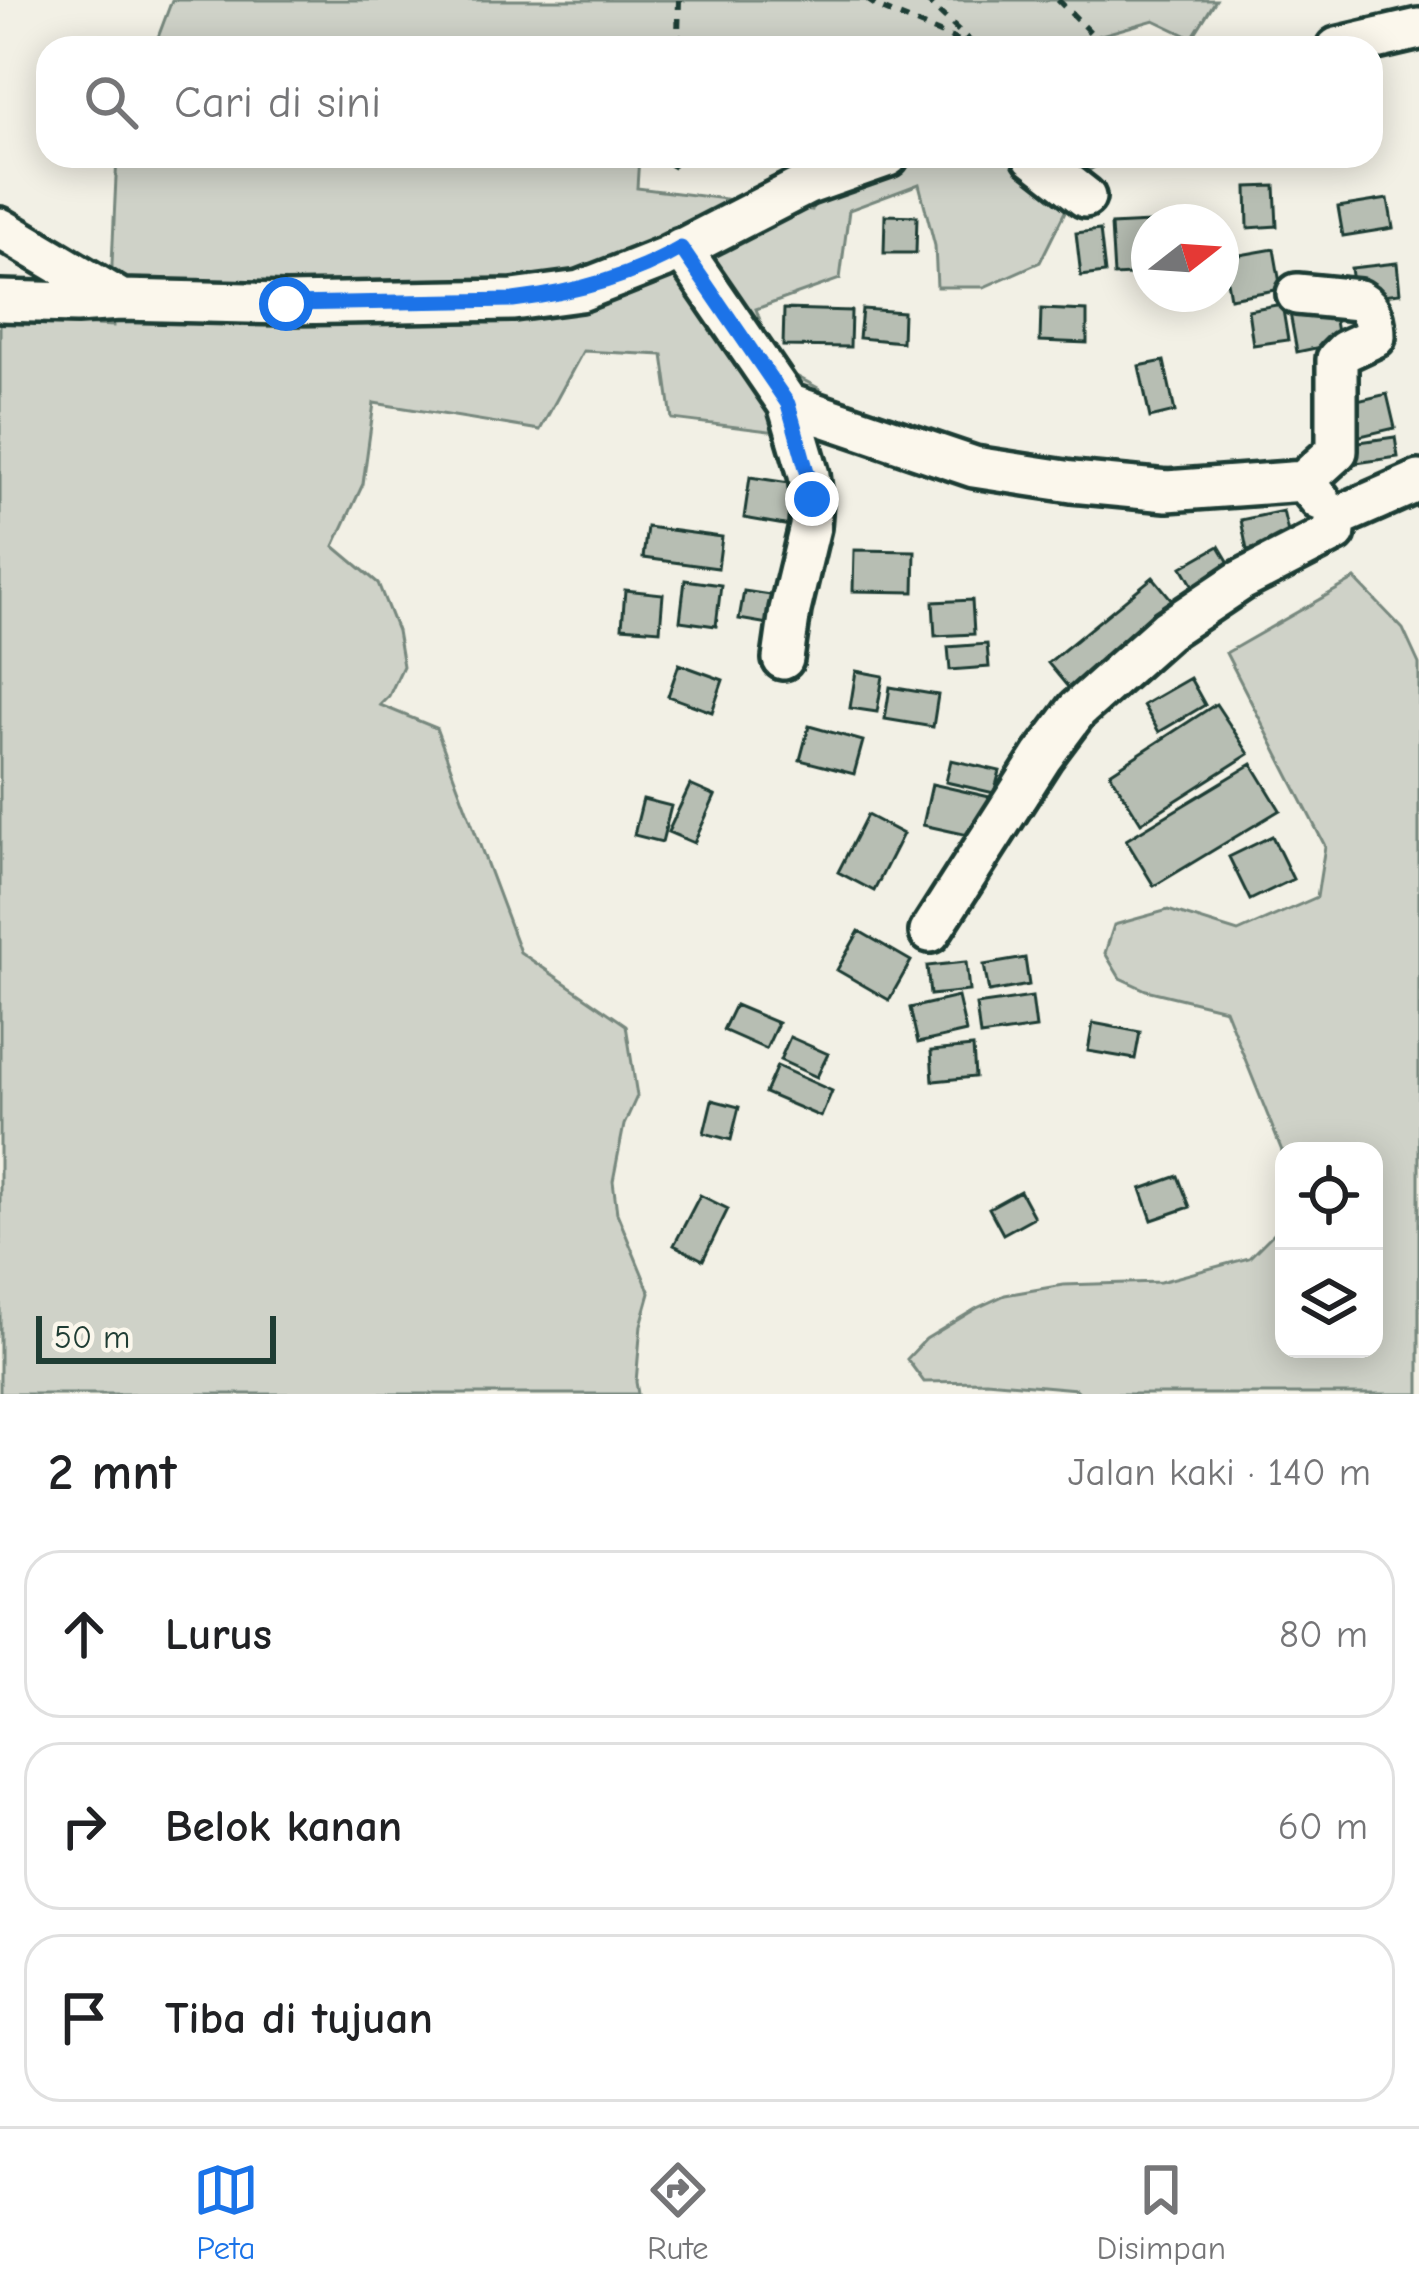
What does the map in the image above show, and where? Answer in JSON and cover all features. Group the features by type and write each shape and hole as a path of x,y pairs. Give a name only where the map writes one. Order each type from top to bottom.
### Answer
{"street":[{"path":"1383,37 1419,29"},
{"path":"0,301 513,300 580,290 664,258 808,184 854,168"},
{"path":"1049,168 1085,197"},
{"path":"0,228 121,300"},
{"path":"681,248 788,404 808,475 810,526 783,659"},
{"path":"788,404 974,466 1072,482 1167,491 1304,481 1337,451 1337,359 1375,338 1375,325 1367,304 1360,300 1297,294"},
{"path":"930,932 1077,710 1167,630 1240,581 1335,532 1335,518 1304,481"},
{"path":"1335,518 1419,481"}],"path":[{"path":"679,0 679,36"},
{"path":"868,0 947,36"},
{"path":"926,0 964,36"},
{"path":"1058,0 1095,36"}],"shaded area":[{"path":"172,0 1216,0 1193,36 1154,20 1098,36 158,36"},
{"path":"116,168 638,168 637,188 812,210 822,168 1093,168 1084,173 1040,262 984,287 937,287 935,246 919,184 849,210 840,279 756,309 776,365 820,389 810,436 672,419 663,355 583,351 540,430 374,403 363,484 334,546 378,583 397,631 403,666 380,705 436,728 520,952 626,1025 637,1096 624,1125 613,1181 617,1213 650,1293 641,1325 638,1394 0,1394 0,320 113,326"},
{"path":"1355,579 1403,629 1419,664 1419,1394 1081,1394 1076,1389 986,1381 924,1382 907,1359 926,1339 1005,1295 1063,1285 1160,1282 1249,1258 1275,1232 1275,1358 1383,1358 1383,1142 1278,1142 1225,1009 1146,990 1120,978 1105,953 1114,925 1168,910 1238,932 1317,897 1325,846 1226,653"}],"building":[{"path":"1275,186 1277,226 1248,228 1247,187"},
{"path":"1388,199 1393,228 1343,236 1338,207"},
{"path":"885,215 917,216 916,253 884,253"},
{"path":"1131,224 1131,275 1114,276 1111,225"},
{"path":"1100,230 1105,273 1081,276 1076,233"},
{"path":"1274,249 1281,289 1239,296 1239,255"},
{"path":"1397,263 1400,293 1355,298 1351,268"},
{"path":"1282,304 1288,340 1253,345 1248,310"},
{"path":"1332,305 1339,343 1297,352 1290,313"},
{"path":"784,309 851,311 850,347 783,346"},
{"path":"862,309 903,312 902,342 859,338"},
{"path":"1041,309 1087,311 1087,343 1040,341"},
{"path":"1164,361 1175,412 1150,418 1139,366"},
{"path":"1387,394 1395,428 1348,439 1340,405"},
{"path":"1395,437 1398,457 1356,463 1352,443"},
{"path":"750,477 809,486 802,528 744,518"},
{"path":"1283,511 1290,541 1247,550 1241,520"},
{"path":"647,527 722,537 718,568 643,558"},
{"path":"1219,546 1234,571 1197,593 1182,567"},
{"path":"854,550 915,551 914,592 853,591"},
{"path":"1153,577 1177,606 1072,692 1048,663"},
{"path":"685,580 721,585 716,626 680,621"},
{"path":"625,590 663,594 660,630 622,627"},
{"path":"744,591 790,598 786,627 739,619"},
{"path":"972,600 974,634 935,636 933,602"},
{"path":"987,644 989,667 950,670 948,647"},
{"path":"679,664 723,680 712,712 668,696"},
{"path":"856,671 883,676 877,712 850,708"},
{"path":"1190,678 1205,705 1159,732 1143,705"},
{"path":"890,687 938,695 933,727 885,719"},
{"path":"1216,704 1249,754 1141,823 1110,773"},
{"path":"809,726 863,741 854,774 800,760"},
{"path":"951,760 1000,771 994,793 946,782"},
{"path":"1252,764 1280,810 1154,886 1126,840"},
{"path":"932,784 994,798 986,839 923,825"},
{"path":"690,785 715,796 694,843 668,832"},
{"path":"643,799 671,806 662,842 634,835"},
{"path":"867,815 903,834 874,891 838,872"},
{"path":"1272,836 1293,879 1250,900 1229,857"},
{"path":"859,931 911,961 889,1000 837,970"},
{"path":"1025,958 1029,985 989,992 984,965"},
{"path":"966,962 969,991 930,995 927,966"},
{"path":"958,997 966,1032 918,1043 910,1008"},
{"path":"1032,997 1036,1028 980,1036 976,1005"},
{"path":"735,1005 778,1023 766,1049 723,1030"},
{"path":"1093,1023 1140,1032 1135,1059 1088,1051"},
{"path":"790,1037 828,1054 817,1077 780,1060"},
{"path":"973,1047 975,1077 933,1081 931,1051"},
{"path":"777,1066 832,1091 821,1117 765,1093"},
{"path":"712,1100 739,1107 731,1140 704,1133"},
{"path":"1178,1176 1190,1207 1152,1220 1141,1189"},
{"path":"1020,1191 1034,1217 1003,1234 989,1208"},
{"path":"700,1195 728,1209 703,1260 674,1245"}],"route":[{"path":"286,304 543,297 580,290 681,248 788,404 812,499"}]}
